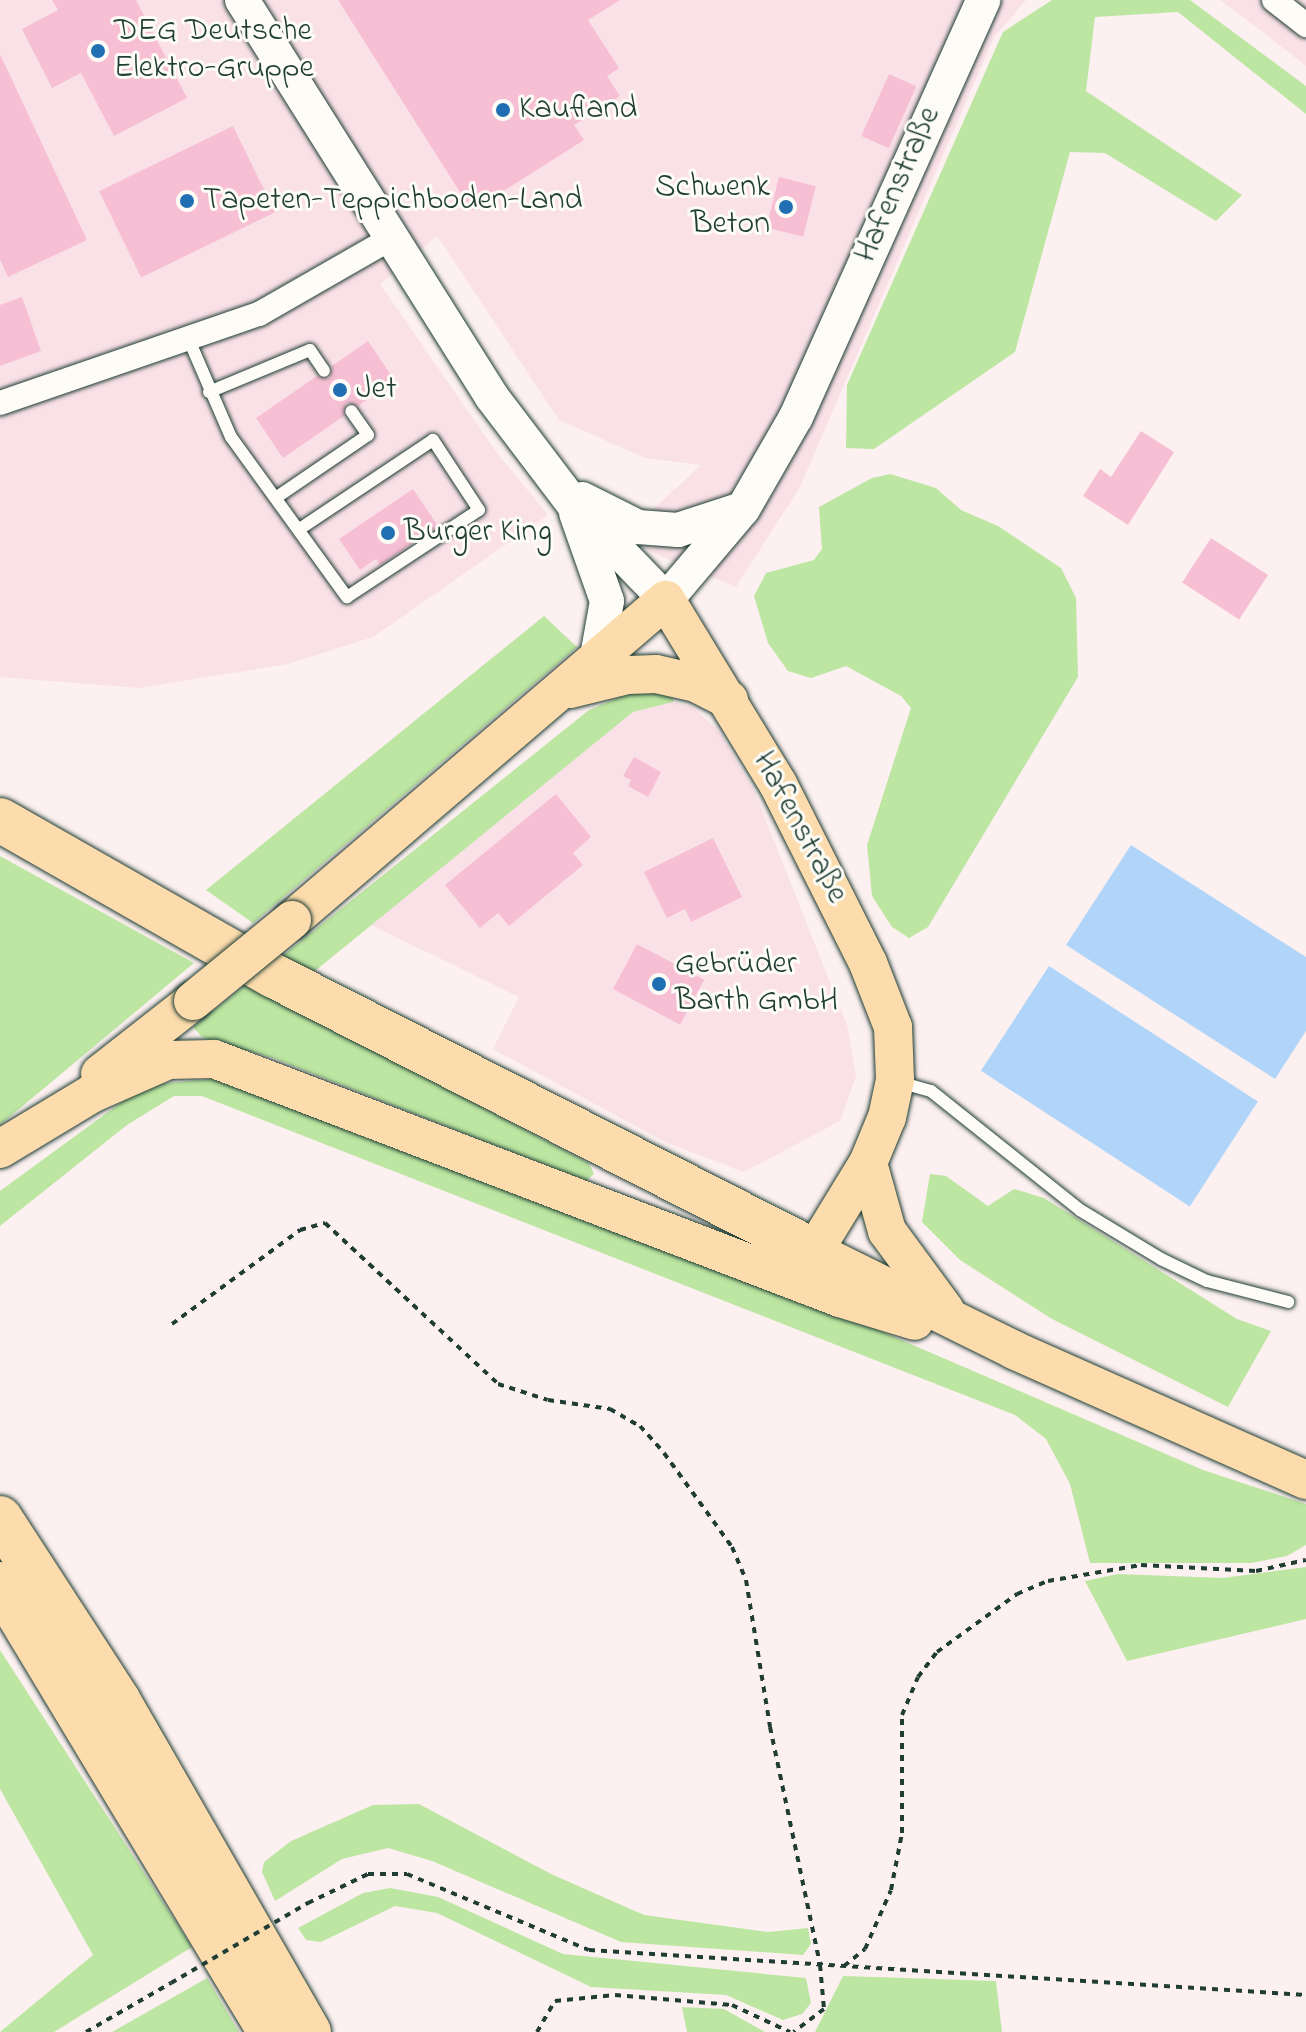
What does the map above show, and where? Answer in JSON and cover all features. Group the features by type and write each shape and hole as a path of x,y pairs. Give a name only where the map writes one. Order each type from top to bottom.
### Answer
{"highway":[{"path":"0,820 274,976 814,1251"},
{"path":"0,1518 118,1700 309,2032"},
{"path":"0,1584 270,2032"}],"main road":[{"path":"8,1145 292,920 666,600"},
{"name":"Hafenstraße","path":"666,600 778,784 868,963 893,1027 895,1080 887,1117 868,1163 814,1251"},
{"path":"560,692 628,675 656,674 696,683 729,700"},
{"path":"8,1145 168,1060 214,1059 840,1298 970,1329"},
{"path":"868,1163 887,1231 905,1262 970,1329"},
{"path":"814,1251 970,1329 1306,1480"}],"street":[{"path":"242,0 492,397 565,494 666,600"},
{"name":"Hafenstraße","path":"666,600 743,509 774,456 983,0"},
{"path":"1274,0 1306,25"},
{"path":"0,403 259,314 390,239"},
{"path":"565,494 638,527 678,530 743,509"},
{"path":"565,494 607,601 596,662"}],"lane":[{"path":"189,340 231,437 301,528 347,597 479,510 433,440 301,528"},
{"path":"209,392 310,350 324,371"},
{"path":"277,497 368,435 351,411"},
{"path":"895,1080 931,1091 1080,1210 1161,1259 1207,1281 1288,1302"}],"path":[{"path":"172,1324 300,1230 325,1223 498,1384 548,1400 610,1409 640,1426 732,1547 746,1580 770,1727 820,1965 824,2009 792,2032 732,2005 615,1995 555,2001 537,2032"},
{"path":"842,1968 865,1949 891,1890 902,1833 902,1715 918,1677 937,1652 1017,1594 1077,1574 1141,1565 1256,1571 1306,1560"},
{"path":"86,2032 308,1903 368,1874 407,1874 589,1950 1306,1995"}],"shaded area":[{"path":"0,0 1026,0 994,37 800,487 736,587 621,539 701,465 645,458 559,420 437,236 380,284 494,449 548,515 373,637 288,664 139,688 0,677"},
{"path":"1220,0 1306,0 1306,66 1259,29"},
{"path":"673,702 692,707 719,731 755,793 847,1025 856,1076 840,1121 744,1172 667,1143 493,1049 519,997 371,925 633,712"}],"green space":[{"path":"1052,0 1190,0 1306,86 1306,114 1178,12 1095,17 1086,91 1242,195 1216,221 1105,153 1070,152 1015,352 874,449 846,448 847,385 1003,32"},
{"path":"890,474 936,488 961,510 998,526 1061,568 1076,598 1078,677 928,927 909,938 892,927 872,896 867,845 911,708 901,696 846,666 811,678 788,671 768,643 754,596 766,573 814,560 822,549 819,507 872,478"},
{"path":"544,616 577,647 253,923 206,890"},
{"path":"644,687 674,691 673,702 633,712 310,975 281,957 589,710"},
{"path":"0,856 194,963 0,1125"},
{"path":"246,984 589,1163 594,1174 586,1181 273,1058 203,1038 193,1027"},
{"path":"221,1078 771,1284 1203,1470 1306,1504 1306,1545 1287,1556 1251,1563 1090,1563 1070,1484 1046,1439 1015,1415 202,1096 174,1096 127,1125 0,1226 0,1191 123,1101 159,1084"},
{"path":"930,1174 946,1176 988,1206 1014,1189 1044,1198 1237,1319 1271,1331 1228,1407 1052,1319 960,1260 922,1222"},
{"path":"1306,1567 1306,1619 1127,1661 1085,1581 1118,1574 1223,1578"},
{"path":"0,1650 192,1947 54,2032 0,2032 93,1955 0,1789"},
{"path":"419,1804 551,1874 644,1915 768,1932 808,1928 811,1944 803,1955 621,1942 432,1861 388,1848 342,1859 275,1901 262,1872 264,1862 291,1841 373,1805"},
{"path":"390,1888 438,1897 563,1954 806,1978 811,2003 802,2014 783,2020 726,1995 591,1987 437,1913 395,1906 321,1942 306,1940 298,1928 363,1893"},
{"path":"843,1976 996,1981 1002,2032 815,2032"},
{"path":"207,1978 239,2032 112,2032"},
{"path":"682,2007 724,2009 765,2032 687,2032"}],"water":[{"path":"1131,845 1306,957 1306,1031 1275,1079 1066,945"},
{"path":"1049,966 1258,1102 1190,1206 981,1071"}],"building":[{"name":"DEG Deutsche Elektro-Gruppe","path":"52,0 136,0 187,98 114,136 81,73 52,88 22,29 58,10"},
{"name":"Kaufland","path":"338,0 620,0 588,20 619,68 607,76 620,96 574,125 584,140 472,211"},
{"path":"0,54 87,240 8,277 0,260"},
{"path":"889,74 916,86 889,148 861,136"},
{"name":"Tapeten-Teppichboden-Land","path":"233,126 275,212 141,278 99,191"},
{"path":"779,177 816,186 803,237 766,227"},
{"path":"22,297 41,351 0,366 0,305"},
{"name":"Jet","path":"368,341 395,381 358,406 346,403 344,416 283,458 256,418 317,376 330,378 332,366"},
{"path":"1141,431 1174,452 1128,525 1083,496 1100,469 1111,477"},
{"name":"Burger King","path":"413,489 438,526 380,565 376,559 360,570 339,539"},
{"path":"1211,538 1268,575 1239,619 1182,582"},
{"path":"634,757 661,772 648,797 628,786 631,780 623,776"},
{"path":"556,794 591,837 573,853 583,865 509,926 498,913 480,928 445,885"},
{"path":"713,838 742,897 691,922 685,909 667,918 644,872"},
{"name":"Gebrüder Barth GmbH","path":"637,944 704,980 680,1025 613,989"}],"place":[{"name":"DEG Deutsche Elektro-Gruppe","path":"98,51"},
{"name":"Kaufland","path":"503,110"},
{"name":"Tapeten-Teppichboden-Land","path":"187,201"},
{"name":"Schwenk Beton","path":"786,207"},
{"name":"Jet","path":"340,390"},
{"name":"Burger King","path":"388,533"},
{"name":"Gebrüder Barth GmbH","path":"659,984"}]}
